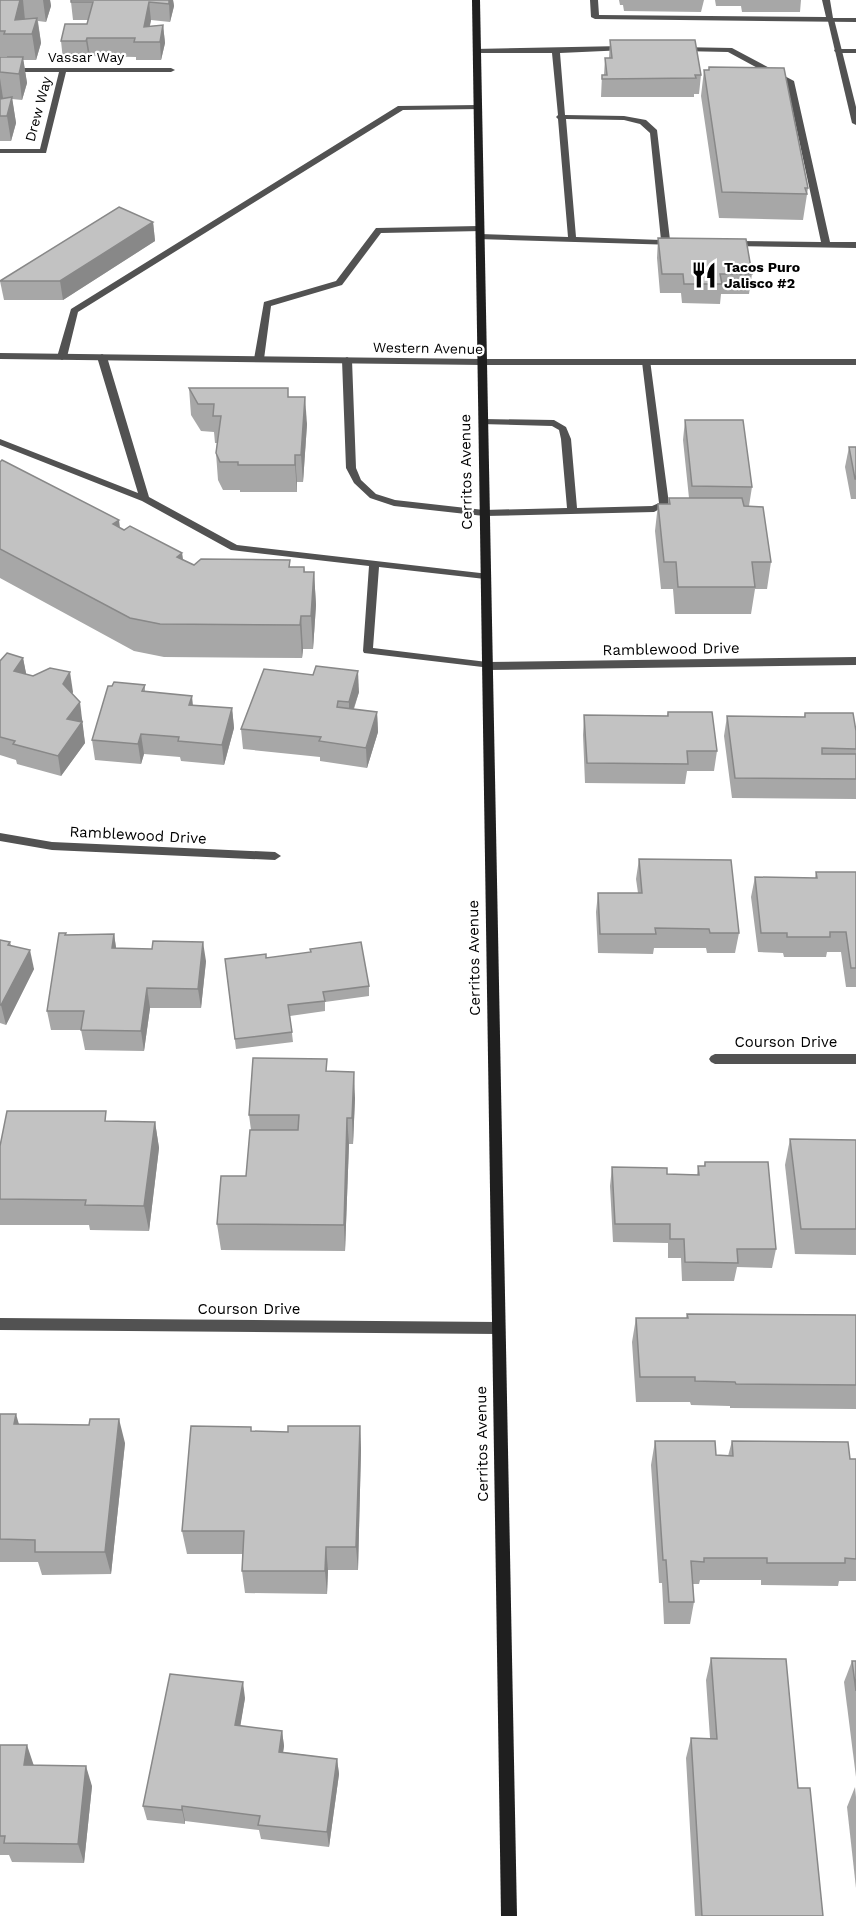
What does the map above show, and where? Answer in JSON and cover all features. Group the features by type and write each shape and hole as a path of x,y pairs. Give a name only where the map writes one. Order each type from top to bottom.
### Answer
{"main road":[{"name":"Cerritos Avenue","path":"476,0 509,1916"}],"street":[{"path":"594,0 595,17 856,20"},
{"path":"826,0 856,123"},
{"path":"477,51 631,48"},
{"path":"674,49 729,50 791,83 826,245"},
{"path":"556,51 572,238"},
{"path":"838,51 856,51"},
{"name":"Vassar Way","path":"0,70 171,70"},
{"name":"Drew Way","path":"0,152 43,152 63,70"},
{"path":"62,357 74,311 401,108 478,107"},
{"path":"560,117 624,118 642,122 654,132 666,243"},
{"path":"259,359 267,304 339,283 379,230 678,243"},
{"path":"723,244 856,245"},
{"name":"Western Avenue","path":"0,356 482,362 856,362"},
{"path":"102,357 145,499"},
{"path":"347,360 351,468 357,481 373,496 394,503 484,513 654,509 664,504 647,362"},
{"path":"483,422 554,423 563,429 566,439 572,510"},
{"path":"0,442 145,499 235,548 485,576"},
{"name":"Ramblewood Drive","path":"374,564 368,651 487,666 856,661"},
{"name":"Ramblewood Drive","path":"0,837 52,846 275,856"},
{"name":"Courson Drive","path":"715,1059 856,1059"},
{"name":"Courson Drive","path":"0,1324 498,1328"}],"building":[{"path":"0,0 20,0 15,20 37,18 32,34 4,34 5,31 0,31"},
{"path":"71,0 169,0 169,4 149,2 144,27 163,25 160,42 134,42 135,38 87,38 86,41 61,41 65,24 87,24 93,2 71,2"},
{"path":"610,40 695,40 701,75 695,75 696,78 602,79 602,75 607,75 605,58 612,58"},
{"path":"0,57 23,57 19,74 0,72"},
{"path":"709,67 784,68 808,188 805,188 807,194 722,192 704,70 709,70"},
{"path":"12,97 7,116 0,116 0,99"},
{"path":"119,207 153,222 60,281 0,281"},
{"path":"658,238 746,239 752,274 720,274 722,284 684,284 683,274 662,274"},
{"path":"189,388 288,388 288,397 305,397 301,455 295,455 295,465 238,465 238,462 220,462 216,453 221,416 213,416 214,404 198,404"},
{"path":"685,420 743,420 752,487 692,486"},
{"path":"849,447 856,447 856,479 855,479"},
{"path":"2,460 119,520 113,524 124,530 130,526 182,553 177,557 194,565 201,559 290,560 289,567 304,567 304,572 314,572 311,616 301,616 300,625 160,624 130,618 0,549 0,462"},
{"path":"669,498 742,498 744,506 763,507 771,562 752,562 755,587 678,587 676,562 664,562 658,504 670,504"},
{"path":"7,653 23,658 14,671 33,676 50,668 70,672 63,684 80,702 67,719 82,722 58,756 13,744 15,741 0,737 0,661"},
{"path":"316,666 358,671 349,702 338,701 337,707 377,712 366,748 319,741 321,737 241,729 264,669 313,675"},
{"path":"114,682 145,685 142,691 192,696 189,705 232,708 222,745 178,741 179,737 141,734 138,744 92,740 108,686 112,686"},
{"path":"668,712 712,712 717,751 687,751 688,764 587,763 584,715 668,716"},
{"path":"805,713 853,713 856,749 822,748 822,754 856,754 856,779 735,778 727,716 805,717"},
{"path":"639,859 731,860 739,933 710,933 709,929 655,928 656,934 600,934 598,893 642,893"},
{"path":"816,872 856,872 856,968 851,968 846,932 830,932 830,937 787,937 787,933 761,933 755,877 817,878"},
{"path":"59,933 66,933 65,935 114,934 112,948 152,949 153,941 203,942 198,989 147,988 141,1031 81,1030 84,1011 47,1011"},
{"path":"0,940 10,942 8,945 30,950 1,1005 0,1005"},
{"path":"361,942 369,986 323,992 325,1001 288,1005 292,1032 235,1039 225,959 266,954 266,958"},
{"path":"253,1058 327,1059 326,1071 354,1072 352,1118 347,1118 344,1225 217,1224 221,1176 246,1176 250,1130 298,1130 299,1115 249,1115"},
{"path":"7,1111 106,1111 105,1121 155,1122 144,1206 85,1205 86,1200 0,1199 0,1146"},
{"path":"790,1139 856,1140 856,1229 801,1229"},
{"path":"705,1162 768,1162 776,1249 737,1249 738,1263 685,1262 684,1239 670,1239 670,1224 615,1224 612,1167 667,1168 667,1174 699,1175 698,1166 705,1166"},
{"path":"687,1314 856,1315 856,1385 736,1384 735,1382 695,1381 695,1377 640,1377 636,1318 688,1318"},
{"path":"0,1414 16,1414 14,1424 89,1425 90,1419 119,1419 105,1552 35,1552 35,1540 0,1539"},
{"path":"191,1426 251,1427 251,1431 288,1432 288,1426 360,1426 356,1547 326,1547 325,1571 242,1571 244,1531 182,1531"},
{"path":"655,1441 715,1441 716,1455 733,1456 732,1441 848,1442 850,1459 856,1459 856,1559 845,1558 845,1563 767,1563 767,1558 704,1558 704,1562 691,1561 694,1602 669,1602 666,1560 663,1560"},
{"path":"711,1658 786,1659 798,1788 810,1788 823,1916 702,1916 691,1738 717,1739"},
{"path":"852,1661 856,1661 856,1691"},
{"path":"170,1674 243,1682 235,1725 282,1731 279,1752 337,1759 327,1832 258,1825 260,1816 182,1806 182,1810 143,1806"},
{"path":"0,1745 27,1745 24,1765 86,1766 78,1844 4,1843 5,1836 0,1836"}],"place":[{"name":"Tacos Puro Jalisco #2","path":"704,275"}]}
